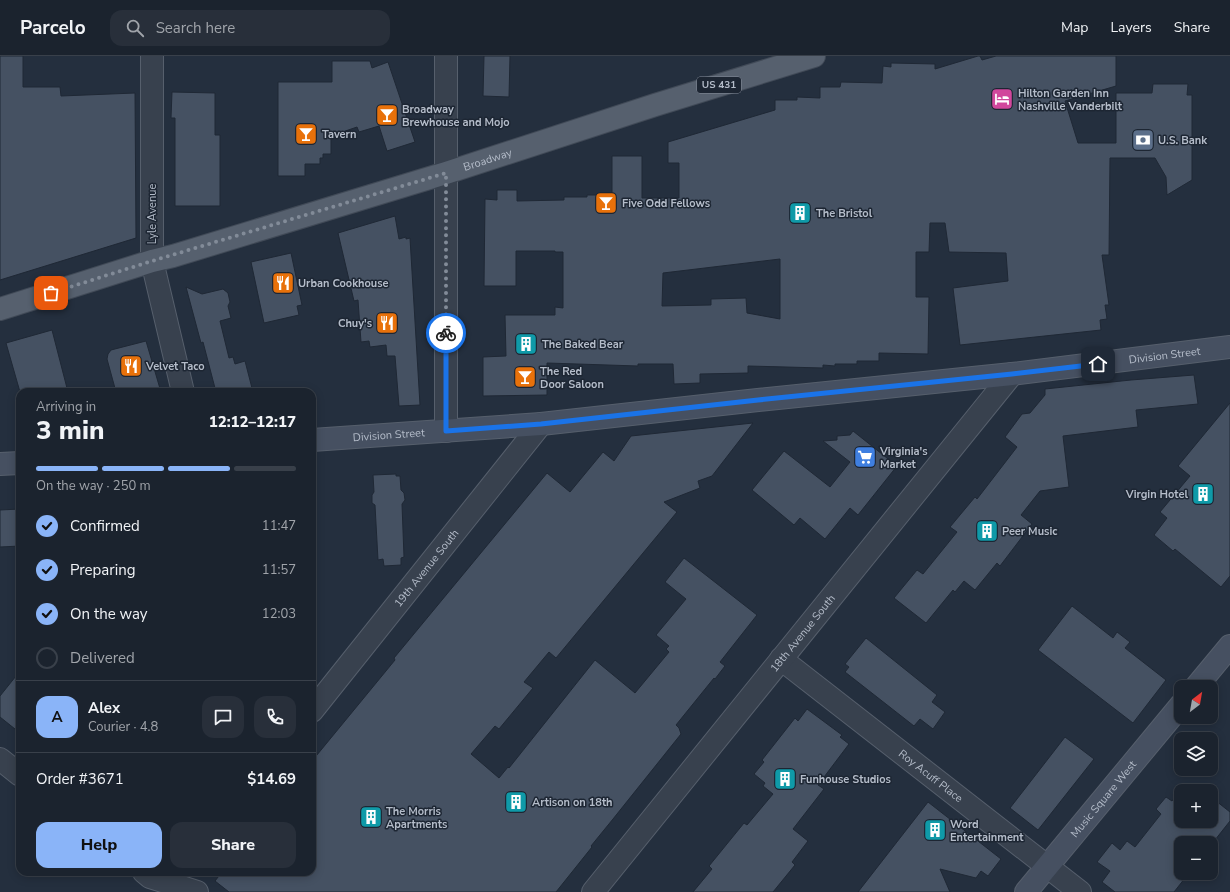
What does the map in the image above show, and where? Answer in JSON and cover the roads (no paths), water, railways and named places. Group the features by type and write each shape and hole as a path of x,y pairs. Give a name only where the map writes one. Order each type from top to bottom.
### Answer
{"main road":[{"name":"Broadway","path":"0,309 152,261 446,173 655,105 814,56"},
{"name":"Division Street","path":"316,440 541,424 1012,374 1230,347"},
{"path":"0,464 16,463"},
{"path":"1202,680 1230,646"},
{"name":"Music Square West","path":"1026,892 1174,713"}],"street":[{"name":"Lyle Avenue","path":"152,56 152,261 182,388"},
{"path":"446,56 446,431"},
{"name":"18th Avenue South","path":"593,892 1012,374"},
{"name":"19th Avenue South","path":"316,706 541,424"},
{"name":"Roy Acuff Place","path":"781,659 1080,892"},
{"path":"0,759 16,772"},
{"path":"149,876 174,883 197,892"}],"place":[{"name":"Hilton Garden Inn Nashville Vanderbilt","path":"1002,99"},
{"name":"Broadway Brewhouse and Mojo","path":"387,115"},
{"name":"Tavern","path":"306,134"},
{"name":"U.S. Bank","path":"1143,140"},
{"name":"Five Odd Fellows","path":"606,203"},
{"name":"The Bristol","path":"800,213"},
{"name":"Urban Cookhouse","path":"283,283"},
{"name":"Chuy's","path":"387,323"},
{"name":"The Baked Bear","path":"526,344"},
{"name":"Velvet Taco","path":"131,366"},
{"name":"The Red Door Saloon","path":"525,377"},
{"name":"Virginia's Market","path":"865,457"},
{"name":"Virgin Hotel","path":"1203,494"},
{"name":"Peer Music","path":"987,531"},
{"name":"Funhouse Studios","path":"785,779"},
{"name":"Artison on 18th","path":"516,802"},
{"name":"The Morris Apartments","path":"371,817"},
{"name":"Word Entertainment","path":"935,830"}]}
